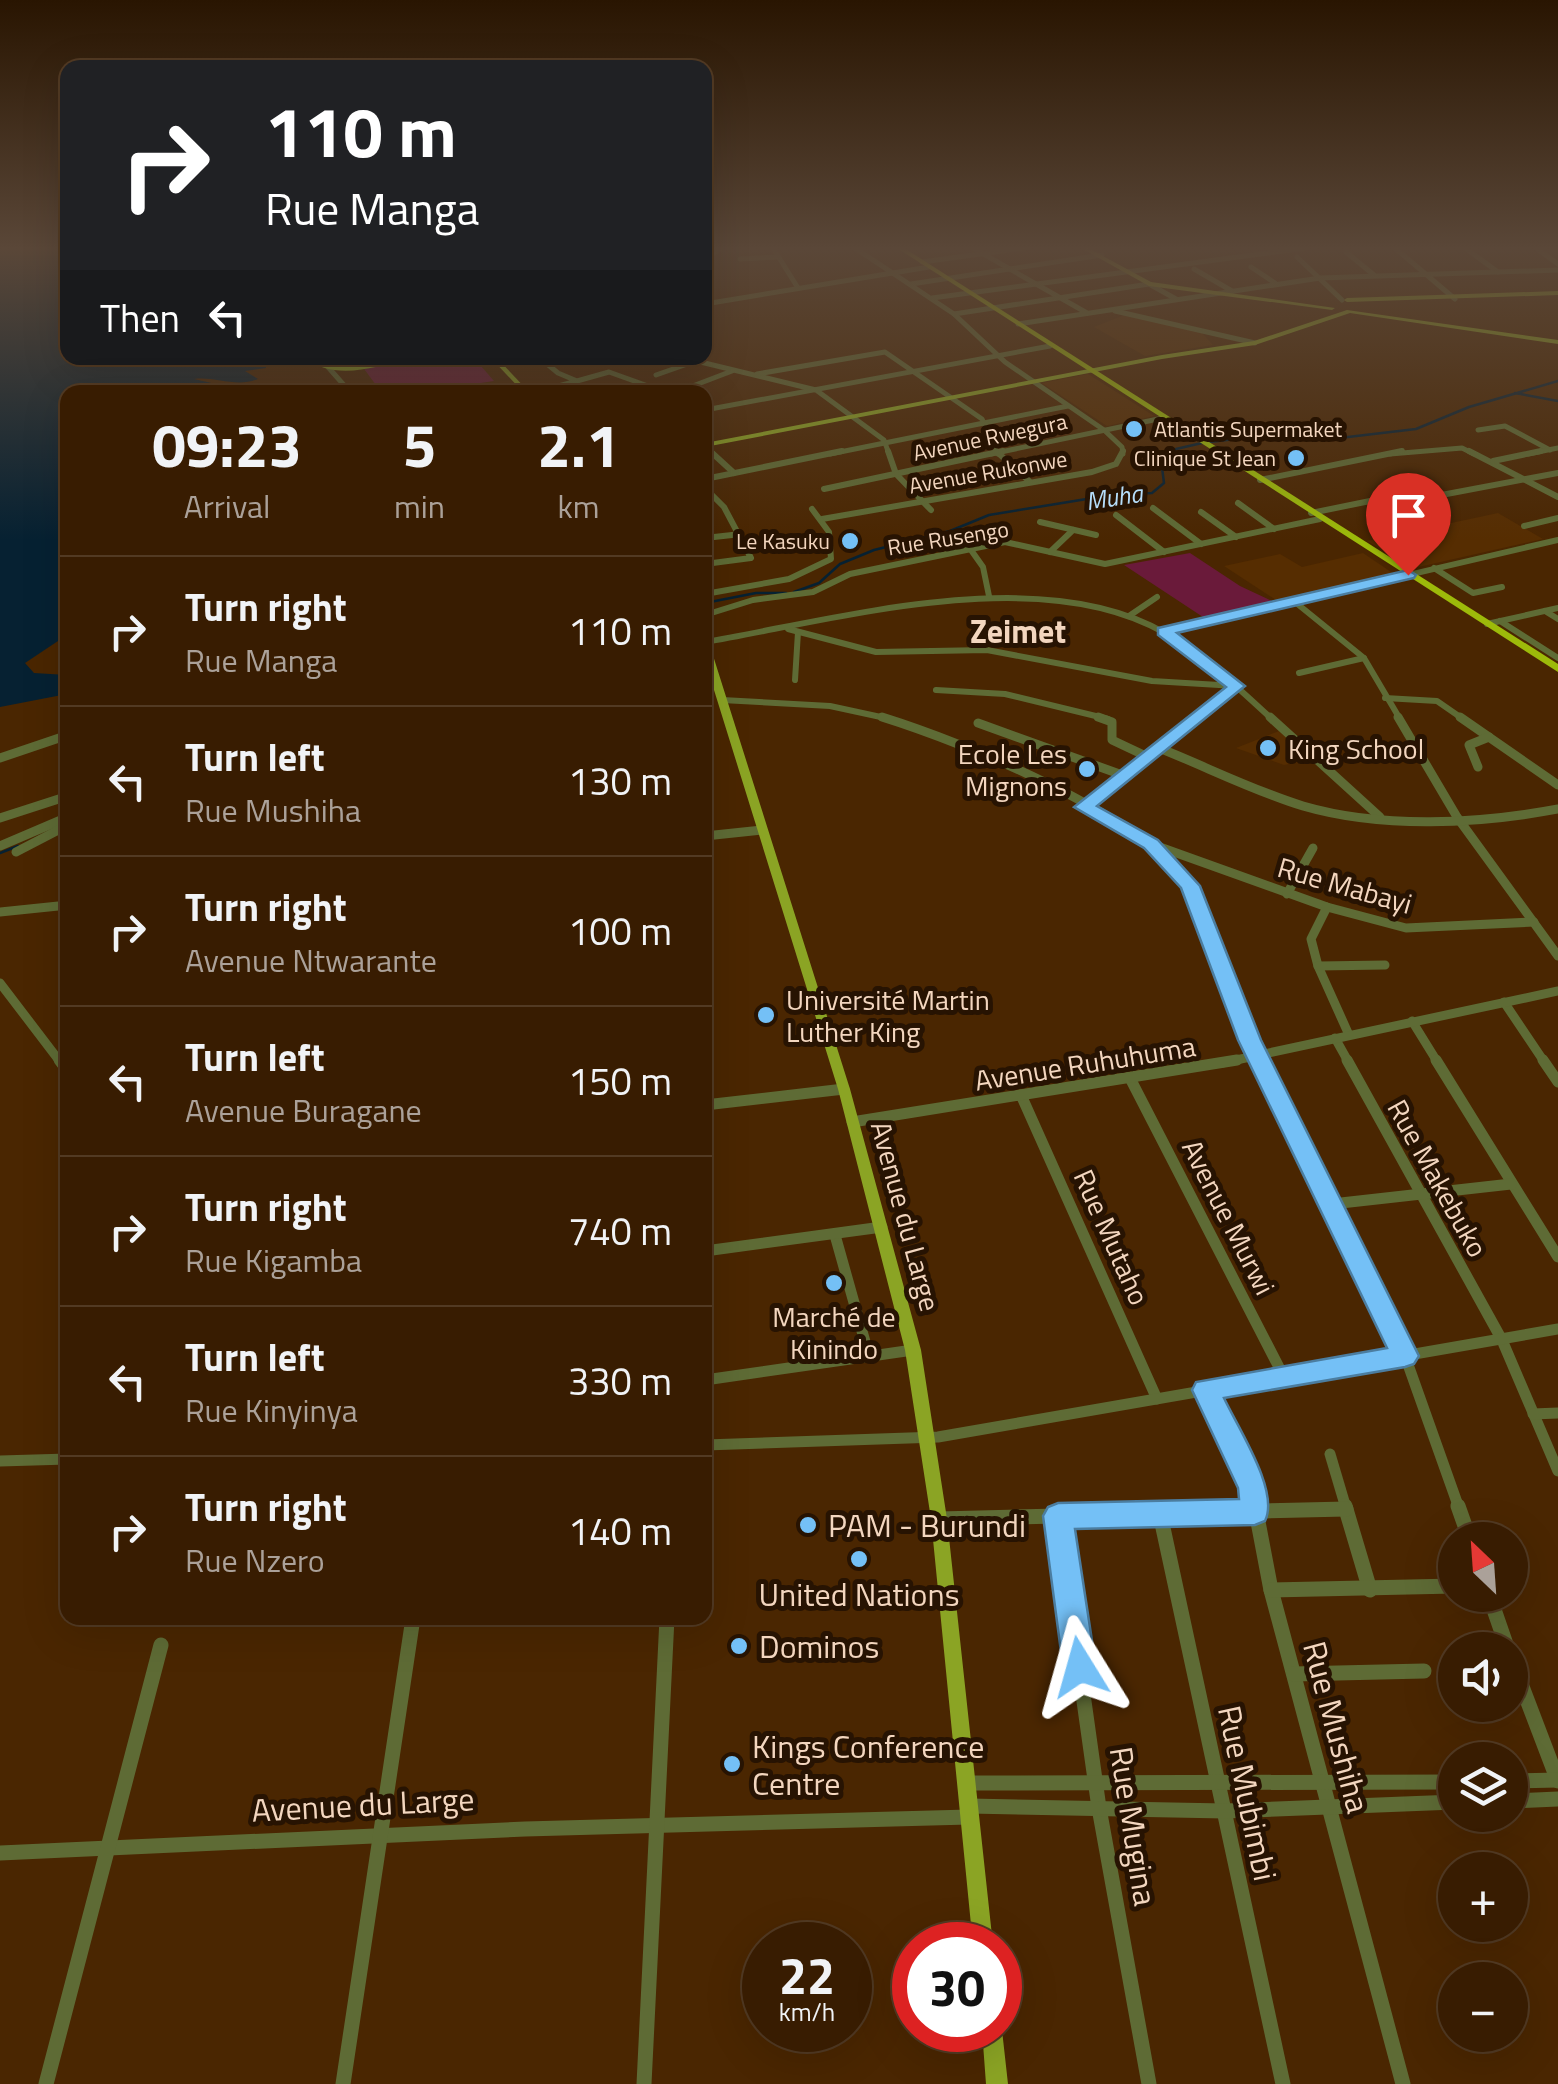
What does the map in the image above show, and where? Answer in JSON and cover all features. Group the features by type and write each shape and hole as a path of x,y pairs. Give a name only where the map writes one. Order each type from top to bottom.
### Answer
{"highway":[{"path":"1050,346 1558,669"}],"main road":[{"path":"712,443 1231,345"},
{"path":"317,365 348,365"},
{"path":"498,365 517,385"},
{"name":"Avenue du Large","path":"712,667 844,1089 913,1350 939,1519 980,1922"},
{"path":"994,2052 997,2084"}],"street":[{"path":"987,345 1031,381 1104,430"},
{"path":"712,409 1050,346"},
{"path":"758,374 886,352 985,423 997,453 1029,481"},
{"path":"548,365 576,381"},
{"path":"656,375 684,365"},
{"path":"712,365 816,390 853,414 886,443 896,474 931,510"},
{"path":"327,368 343,385"},
{"path":"592,368 602,374"},
{"path":"695,385 734,370"},
{"path":"561,385 610,372 646,385"},
{"path":"712,478 1068,406"},
{"name":"Avenue Rwegura","path":"824,490 1163,418"},
{"path":"1478,430 1504,426 1554,449"},
{"name":"Avenue Rukonwe","path":"822,519 1092,472 1116,464 1123,454 1122,447 1104,430"},
{"path":"1260,480 1418,449 1466,448 1558,497"},
{"path":"1492,462 1554,449"},
{"path":"712,452 734,474"},
{"name":"Rue Rusengo","path":"712,613 753,600 812,592 850,574 1010,542 1098,564 1274,529 1375,500 1415,500 1558,472"},
{"path":"1544,490 1558,486"},
{"path":"712,495 741,534 750,559 712,563"},
{"path":"1238,503 1274,529"},
{"path":"1153,508 1201,544"},
{"path":"712,593 789,580 832,559 834,549 822,519 812,509"},
{"path":"1201,512 1236,537"},
{"path":"1116,515 1164,552"},
{"path":"1524,526 1558,518"},
{"path":"1040,522 1096,535"},
{"path":"1050,552 1074,530"},
{"path":"712,537 741,534"},
{"path":"1164,632 1558,540"},
{"path":"970,550 983,567 989,596"},
{"path":"1434,568 1473,592 1502,587"},
{"path":"712,643 938,600 989,596 1057,600 1128,616 1164,632 1380,816"},
{"path":"1128,616 1157,597"},
{"path":"1294,602 1364,658 1457,818 1558,956"},
{"path":"1487,624 1558,608"},
{"path":"1545,611 1558,619"},
{"path":"1500,622 1558,658"},
{"path":"788,629 876,652 987,650 1152,681 1233,687"},
{"path":"796,680 798,632"},
{"path":"1300,672 1364,658"},
{"path":"1084,807 1233,687"},
{"path":"936,690 1006,694 1108,719 1112,722 1112,740 1148,757"},
{"path":"1385,698 1432,699 1558,785"},
{"path":"722,700 812,704 877,715 962,744 1017,769 1151,844 1190,886 1258,1057 1405,1356 1464,1522"},
{"path":"978,723 1042,742 1125,776"},
{"path":"1478,768 1468,746 1489,737"},
{"path":"0,758 60,739"},
{"path":"1160,748 1303,805 1380,816 1457,818 1528,817 1558,809"},
{"path":"0,818 60,799"},
{"path":"0,846 60,824"},
{"path":"16,852 60,826"},
{"path":"712,835 762,830"},
{"name":"Rue Mabayi","path":"1151,844 1327,907 1412,928 1534,922"},
{"path":"1287,894 1312,848"},
{"path":"0,912 60,906"},
{"path":"1327,907 1311,939 1318,966 1348,1035"},
{"path":"1318,966 1386,964"},
{"path":"0,983 60,1062"},
{"name":"Avenue Ruhuhuma","path":"852,1122 1258,1057 1558,992"},
{"path":"1504,1002 1558,1082"},
{"path":"1412,1022 1558,1258"},
{"name":"Rue Makebuko","path":"1334,1038 1502,1340 1558,1471"},
{"name":"Avenue Murwi","path":"1131,1080 1284,1378"},
{"path":"712,1104 844,1089"},
{"name":"Rue Mutaho","path":"1021,1096 1157,1400"},
{"path":"1332,1204 1512,1184"},
{"path":"712,1250 882,1227"},
{"path":"835,1234 869,1356"},
{"path":"712,1445 929,1438 1558,1329"},
{"path":"712,1379 913,1350"},
{"name":"Rue Mushiha","path":"1206,1390 1252,1488 1271,1590 1404,2084"},
{"path":"1533,1414 1558,1413"},
{"path":"1330,1454 1370,1590"},
{"path":"0,1461 60,1458"},
{"path":"939,1519 1346,1509"},
{"name":"Rue Mubimbi","path":"1160,1514 1283,2084"},
{"name":"Rue Mugina","path":"1058,1516 1099,1808 1149,2084"},
{"path":"1271,1590 1438,1587"},
{"path":"343,2084 412,1625"},
{"path":"644,2084 668,1625"},
{"path":"46,2084 161,1645"},
{"path":"1294,1674 1424,1671"},
{"path":"1528,1702 1558,1780 1528,1781"},
{"path":"965,1782 1438,1782"},
{"path":"1528,1801 1558,1800"},
{"path":"968,1811 1226,1811 1438,1803"},
{"name":"Avenue du Large","path":"0,1853 968,1811"}],"shaded area":[{"path":"1126,345 1211,345 1145,356"},
{"path":"480,365 494,381 467,385 376,385 362,366"},
{"path":"1088,374 1154,416 1107,426 1042,383"},
{"path":"1498,513 1543,539 1414,568 1367,541"},
{"path":"1190,553 1240,586 1276,603 1206,619 1124,565"},
{"path":"1363,553 1394,574 1276,600 1224,566 1280,554 1302,567"},
{"name":"King School","path":"1279,731 1311,760 1284,765 1236,748"}],"water":[{"path":"0,345 60,345 60,365 265,365 266,368 245,371 258,379 194,379 220,385 60,385 60,640 25,663 34,673 60,675 60,695 0,707"}],"waterway":[{"name":"Muha","path":"1516,393 1558,381"},
{"name":"Muha","path":"1209,442 1280,434 1331,439 1416,429 1516,393"},
{"path":"1516,393 1558,401"},
{"name":"Muha","path":"794,592 819,583 840,564 874,550 950,531 989,515 1111,495 1152,493 1164,483 1161,460 1176,449 1202,443"},
{"name":"Muha","path":"712,602 756,593 786,593"},
{"name":"Muha","path":"0,853 18,846"}],"place":[{"name":"Atlantis Supermaket","path":"1134,429"},
{"name":"Clinique St Jean","path":"1296,458"},
{"name":"Le Kasuku","path":"850,541"},
{"name":"King School","path":"1268,748"},
{"name":"Ecole Les Mignons","path":"1087,769"},
{"name":"Université Martin Luther King","path":"766,1015"},
{"name":"Marché de Kinindo","path":"834,1283"},
{"name":"PAM - Burundi","path":"808,1525"},
{"name":"United Nations","path":"859,1559"},
{"name":"Dominos","path":"739,1646"},
{"name":"Kings Conference Centre","path":"732,1764"}],"district":[{"name":"Zeimet","path":"1018,631"}],"route":[{"path":"1080,1667 1058,1516 1255,1512 1252,1488 1206,1390 1405,1356 1249,1040 1190,886 1151,844 1084,807 1236,686 1164,632 1408,575"}]}
